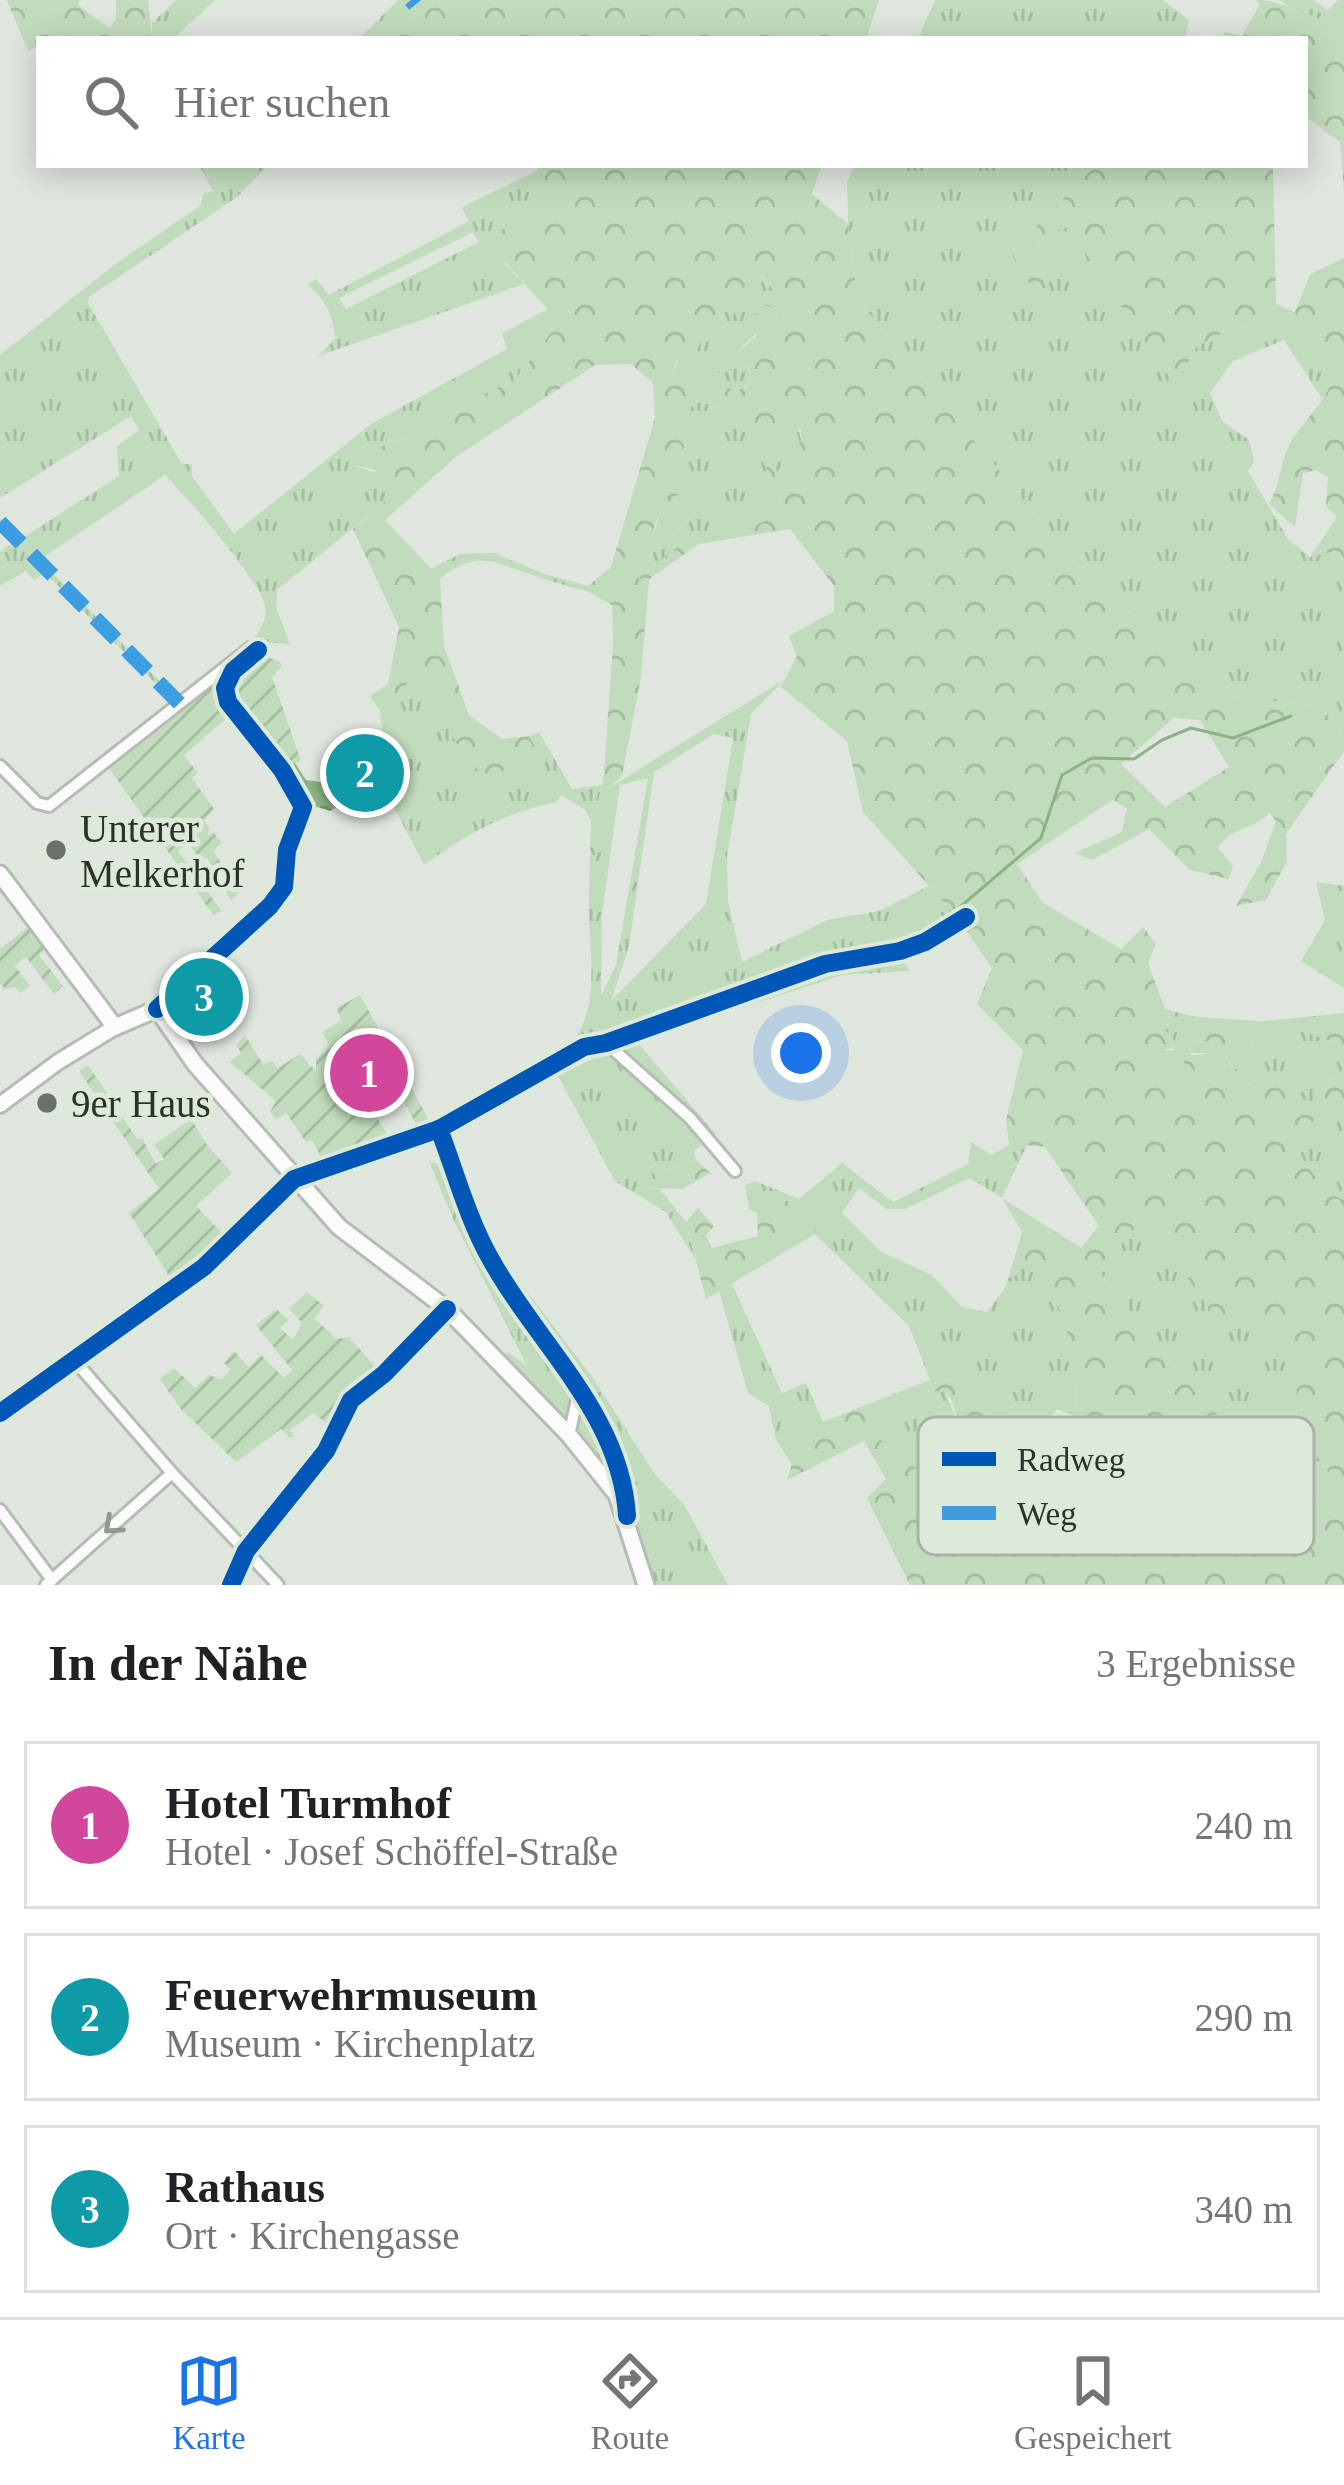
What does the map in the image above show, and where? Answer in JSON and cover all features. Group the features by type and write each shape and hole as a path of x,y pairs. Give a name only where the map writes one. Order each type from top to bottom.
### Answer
{"main road":[{"path":"0,874 116,1027 158,1009 195,1064 339,1227 446,1309 569,1436 617,1495 646,1585"}],"street":[{"path":"0,766 37,803 49,806 250,648 258,650 232,671 225,688 228,703 282,770 302,808 287,850 284,887 270,906 158,1009"},
{"path":"0,1412 204,1267 293,1179 439,1129 584,1047 825,964 900,951 966,917"},
{"path":"0,1105 116,1027"},
{"path":"606,1043 690,1118 735,1171"},
{"path":"439,1129 488,1256 598,1415 625,1484 627,1516"},
{"path":"231,1585 246,1551 315,1466 351,1400 446,1309"},
{"path":"75,1361 278,1585"},
{"path":"569,1436 579,1391"},
{"path":"0,1510 49,1582 172,1473"}],"green space":[{"path":"7,0 80,0 78,5 109,28 116,20 116,0 148,0 152,36 36,36 36,47 28,51"},
{"path":"176,0 215,0 176,36 152,36 152,23"},
{"path":"398,0 409,0 418,15 398,36 362,36"},
{"path":"409,0 879,0 867,36 398,36 418,15"},
{"path":"935,0 1163,0 1189,20 1186,36 919,36"},
{"path":"1256,0 1289,6 1344,28 1344,193 1340,142 1308,118 1308,36 1242,36 1260,4"},
{"path":"1280,0 1313,0 1328,10 1344,0 1344,28 1295,12"},
{"path":"201,168 265,168 236,198 89,297 88,303 182,464 192,464 192,476 234,534 371,424 507,349 502,333 549,309 559,322 515,380 474,399 436,429 383,446 353,466 397,478 405,486 277,590 276,607 290,644 252,641 265,616 260,594 221,539 165,475 40,560 180,702 176,704 45,573 34,580 26,571 0,586 0,552 15,541 0,526 0,519 21,539 119,476 117,446 139,430 131,416 0,498 0,355 113,266 201,205 203,194 213,191"},
{"path":"537,168 821,168 812,194 848,224 858,300 1104,598 1165,632 1231,697 1310,705 1339,722 1344,751 1286,834 1287,862 1266,900 1236,906 1262,860 1276,821 1269,813 1218,848 1233,866 1229,879 1190,870 1149,829 1092,860 1075,853 1122,832 1127,808 1112,800 1017,864 1043,903 1121,949 1143,927 1156,944 1148,963 1165,1009 1196,1017 1261,1021 1249,1054 1232,1047 1225,1053 1249,1084 1274,1083 1312,1104 1320,1084 1344,1073 1344,1104 1287,1135 1325,1192 1344,1200 1344,1585 910,1585 867,1498 886,1479 864,1441 787,1480 792,1464 776,1440 930,1380 966,1379 1003,1417 957,1417 944,1389 901,1403 881,1421 879,1439 918,1470 918,1555 1314,1555 1314,1495 1332,1477 1314,1451 1314,1417 1297,1417 1296,1363 1239,1319 1221,1326 1145,1216 1099,1272 1220,1417 1078,1417 1068,1334 1054,1298 1028,1258 1005,1290 1022,1232 1002,1198 1081,1248 1099,1226 1045,1147 1027,1145 1006,1120 1023,1050 977,1004 992,968 957,917 863,812 847,741 781,687 797,656 789,636 834,611 834,586 790,529 699,544 649,579 641,677 622,776 607,789 589,889 591,821 603,785 613,645 612,605 589,592 588,586 611,567 655,418 653,383 631,364 595,365 457,456 385,520 440,578 444,646 469,715 502,739 529,736 541,757 511,755 499,780 470,765 451,734 425,665 396,695 388,684 399,627 353,529 404,486 390,479 380,489 371,478 376,470 351,465 383,446 436,429 474,399 515,380 559,322 484,239 552,204","holes":["761,275 773,289 762,304 775,309 777,320 766,324 757,314 749,316 757,336 730,357 746,364 751,376 746,388 719,385 719,371 707,365 686,376 673,374 676,362 698,348 703,332 715,329 717,316 728,308 739,317 742,291","700,402 732,416 755,444 785,512 758,524 693,534 638,579 640,564 741,472 740,465 727,467 674,526 651,536 664,500 689,491 670,472 684,448 684,410","794,412 794,425 801,430 801,440 778,474 759,427 767,426 780,440 774,417","1174,718 1200,720 1229,767 1165,807 1121,764","1163,1011 1195,1043 1209,1041 1220,1052 1185,1056 1184,1063 1206,1079 1204,1086 1190,1084 1180,1091 1173,1085 1179,1076 1161,1052 1178,1045 1164,1029"]},
{"path":"854,168 1093,168 1011,252 1050,299 1033,254 1043,236 1068,226 1194,413 1185,369 1196,347 1276,304 1295,312 1331,383 1324,401 1284,340 1233,361 1210,393 1223,422 1249,440 1254,462 1248,471 1288,539 1310,557 1337,551 1344,558 1344,751 1339,722 1310,705 1231,697 1165,632 1104,598 858,300 847,182"},
{"path":"1093,168 1273,168 1276,304 1196,347 1185,369 1196,417 1068,227 1043,236 1033,253 1051,300 1042,305 1011,252"},
{"path":"539,170 553,204 504,263 524,284 318,356 335,339 334,331 328,309 308,285 316,279 329,295 469,221 462,208","holes":["473,232 479,242 346,309 339,298"]},
{"path":"1344,258 1344,558 1337,551 1310,557 1337,517 1326,506 1328,477 1316,470 1303,473 1295,527 1269,504 1288,447 1331,384 1295,312 1310,274"},
{"path":"760,275 773,289 777,321 766,324 731,357 745,363 751,376 745,388 734,390 673,374 688,346 712,321 728,307 737,315 741,290"},
{"path":"700,402 718,407 744,429 785,512 758,524 693,535 637,580 639,565 741,472 727,467 674,526 649,537 670,472 684,448 684,410"},
{"path":"794,411 801,440 778,475 758,426 767,426 778,438 773,417"},
{"path":"494,553 588,586 589,592 495,562 476,561 440,578 430,569 460,554"},
{"path":"266,656 282,666 272,677 301,761 285,768 248,724 231,686 236,672"},
{"path":"425,664 451,734 511,755 540,755 529,736 539,732 572,789 603,785 591,821 585,810 561,795 557,802 487,826 424,865 384,788 389,782 380,711 370,696 388,684 395,694"},
{"path":"784,680 751,714 727,857 728,901 742,962 827,920 879,911 929,886 957,917 894,946 910,971 843,975 637,1042 715,1133 694,1151 696,1160 641,1177 649,1188 660,1189 686,1222 695,1259 666,1212 615,1181 558,1076 601,1055 612,1037 570,1044 581,1029 591,991 589,890 607,789","holes":["714,734 733,738 706,904 611,1001 629,946 654,772","648,778 616,965 601,996 602,914 620,785"]},
{"path":"213,686 229,716 184,755 198,773 192,778 214,809 204,820 208,835 213,832 222,843 213,851 241,891 231,901 207,857 201,861 188,843 178,851 221,910 214,916 108,767"},
{"path":"1316,882 1344,886 1344,988 1301,961 1325,920"},
{"path":"31,925 48,946 39,955 63,986 54,994 26,957 15,966 30,986 20,993 0,983 0,949"},
{"path":"360,995 429,1120 417,1126 374,1048 366,1052 360,1044 340,1056 388,1136 324,1163 312,1140 306,1142 286,1113 276,1119 270,1112 276,1101 230,1062 241,1053 236,1045 245,1035 263,1064 272,1061 278,1068 300,1054 316,1072 316,1060 329,1045 322,1032 341,1021 337,1008"},
{"path":"1162,1009 1195,1043 1209,1041 1222,1053 1190,1053 1206,1079 1204,1086 1180,1091 1172,1084 1161,1051 1174,1050 1164,1029"},
{"path":"1344,1013 1344,1046 1275,1020"},
{"path":"1275,1020 1344,1046 1344,1073 1320,1084 1312,1105 1250,1082 1225,1053 1231,1047 1249,1054 1261,1021"},
{"path":"88,1065 156,1164 164,1159 154,1145 191,1119 232,1173 196,1206 225,1236 169,1276 129,1213 159,1189 79,1071"},
{"path":"1344,1104 1344,1200 1325,1192 1286,1135"},
{"path":"1006,1120 1027,1145 1002,1198 970,1178 905,1209 887,1209 859,1188 842,1213 881,1252 932,1275 962,1307 987,1312 1028,1257 1054,1298 1068,1333 1078,1417 1057,1409 1051,1417 1003,1417 966,1379 930,1380 909,1326 815,1234 817,1213 745,1185 755,1181 799,1199 842,1163 893,1202 968,1164 971,1142 991,1155 1009,1145"},
{"path":"696,1160 710,1173 682,1189 649,1188 641,1177"},
{"path":"429,1161 444,1166 482,1255 498,1253 593,1378 654,1473 685,1506 728,1585 653,1585 632,1512 619,1485 502,1356 508,1352 527,1366"},
{"path":"745,1185 818,1213 815,1234 706,1299 686,1222 698,1208 714,1226 706,1235 712,1248 758,1236 757,1213 749,1209"},
{"path":"1145,1215 1221,1326 1239,1318 1296,1363 1297,1417 1220,1417 1099,1272"},
{"path":"732,1284 782,1393 806,1383 823,1422 776,1440 769,1406 748,1393 719,1291"},
{"path":"307,1292 324,1306 314,1318 337,1339 349,1337 378,1370 352,1391 330,1426 313,1413 290,1430 294,1436 290,1438 281,1429 236,1462 180,1408 160,1379 174,1368 195,1388 209,1375 221,1380 231,1370 224,1363 234,1351 249,1367 261,1355 284,1378 292,1370 256,1325 276,1309 289,1320 280,1328 293,1340 302,1323 289,1309"},
{"path":"944,1388 955,1417 918,1417 918,1484 879,1439 881,1421 901,1402"},
{"path":"1314,1451 1332,1477 1314,1495"}],"water":[{"path":"295,763 306,780 327,783 330,788 349,775 356,796 330,811 308,804 285,768"}],"waterway":[{"path":"694,1006 826,954 890,946 947,918 1041,838 1062,775 1092,758 1134,759 1191,728 1233,738 1291,716"},
{"path":"419,1144 428,1138"}],"marked path":[{"path":"411,0 415,5"},
{"path":"0,522 180,704"}],"cycle path":[{"path":"157,1009 270,906 284,887 287,850 303,807 282,770 228,702 225,688 233,671 258,650"},
{"path":"0,1413 204,1267 294,1179 439,1129 584,1047 825,964 900,951 966,917"},
{"path":"439,1129 490,1258 574,1381 610,1445 627,1516"},
{"path":"231,1585 246,1551 326,1451 351,1400 384,1374 447,1309"}],"place":[{"name":"Feuerwehrmuseum","path":"365,773"},
{"name":"Unterer Melkerhof","path":"56,850"},
{"name":"Rathaus","path":"204,997"},
{"name":"Hotel Turmhof","path":"369,1073"},
{"name":"9er Haus","path":"47,1103"}]}
